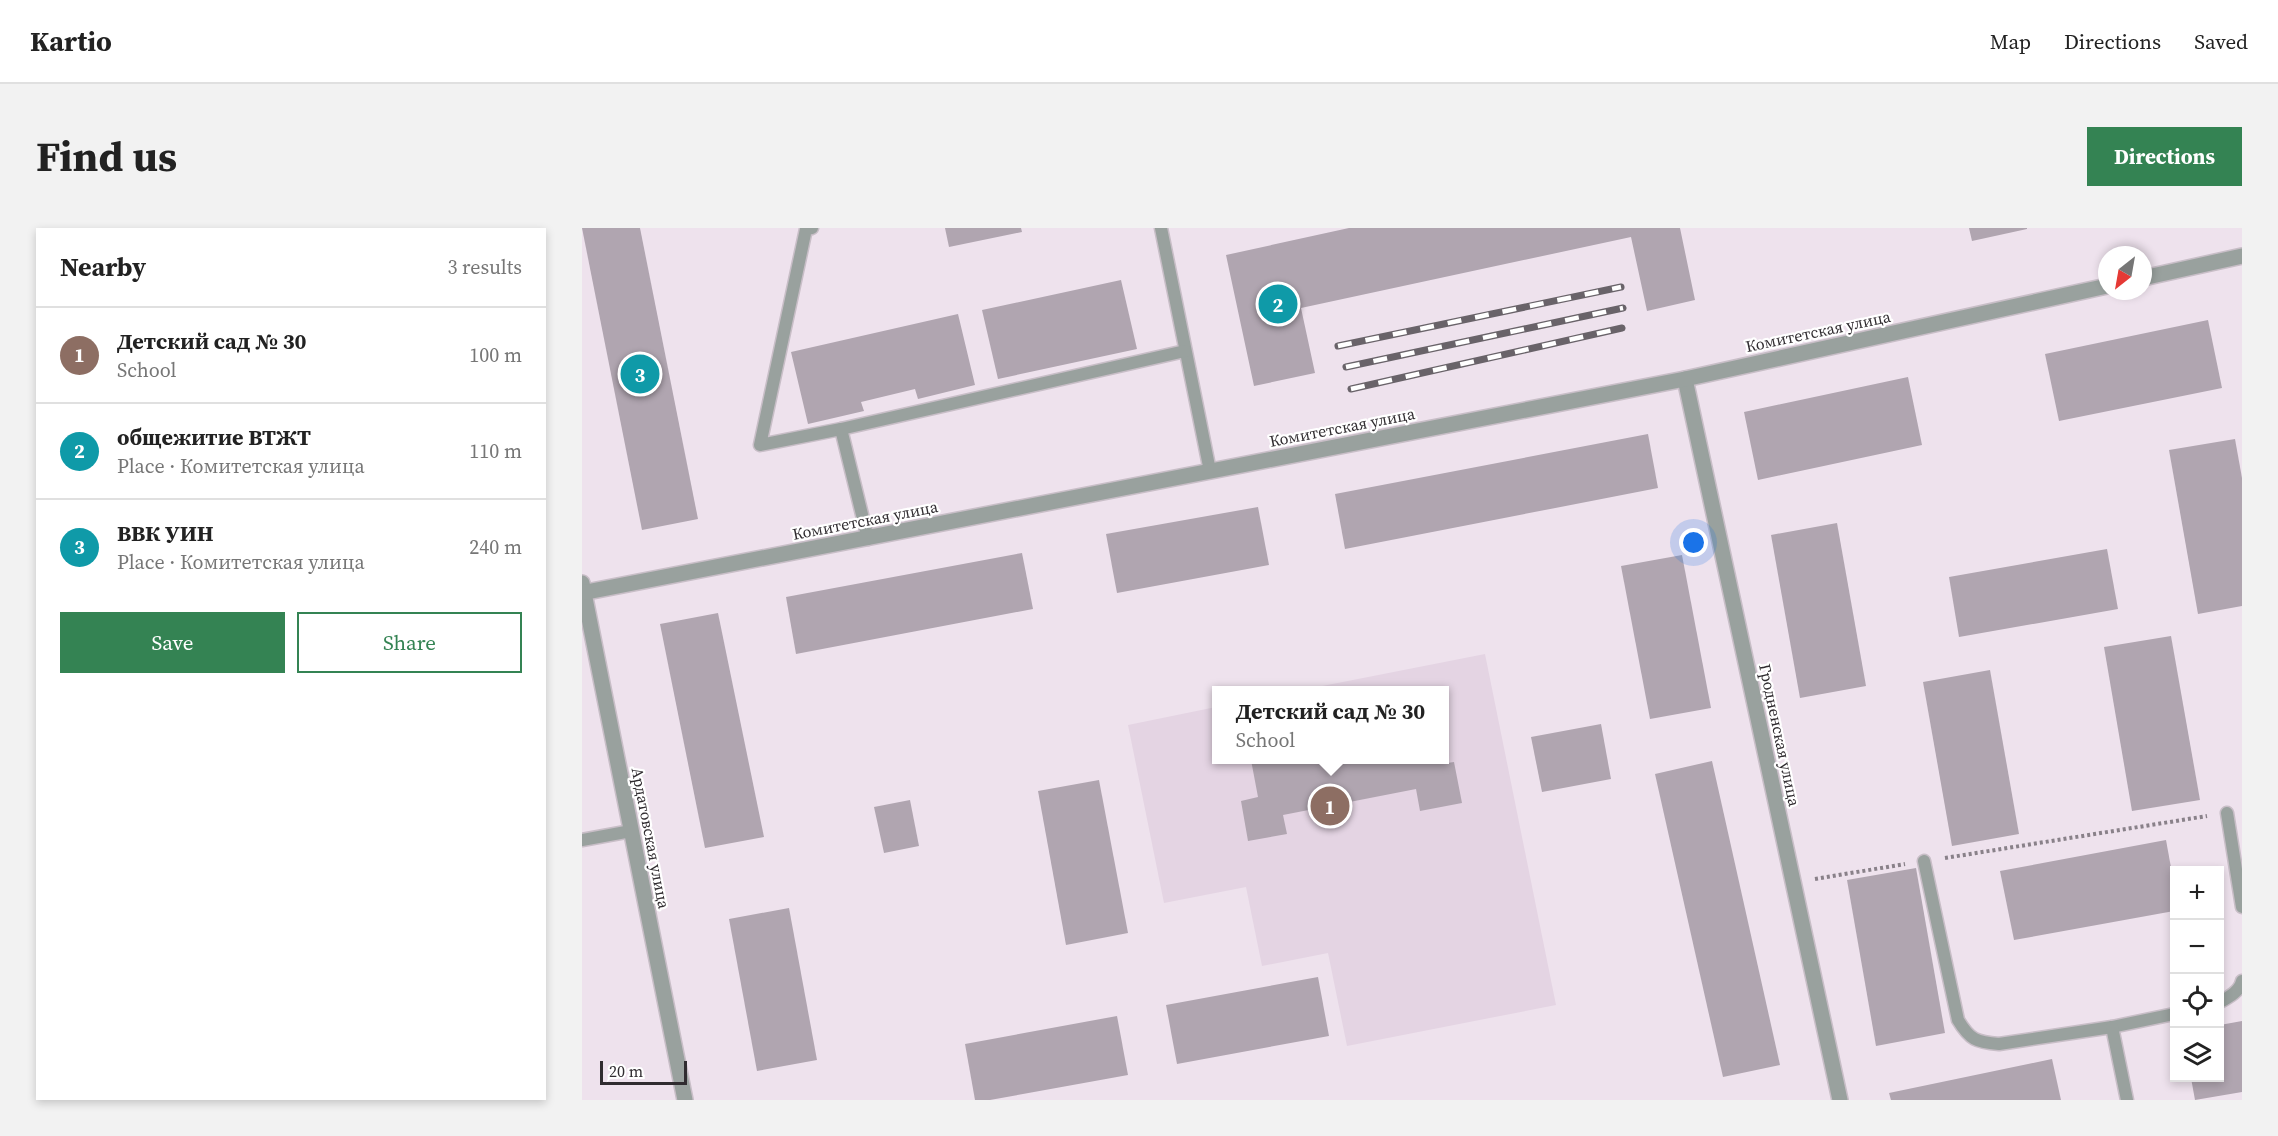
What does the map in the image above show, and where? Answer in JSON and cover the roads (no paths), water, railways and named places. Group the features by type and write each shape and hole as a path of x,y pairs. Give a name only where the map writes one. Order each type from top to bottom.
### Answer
{"street":[{"path":"2152,276 2242,256"},
{"name":"Комитетская улица","path":"583,589 868,538 1685,378 2098,288"},
{"name":"Гродненская улица","path":"1685,378 1840,1100"},
{"name":"Ардатовская улица","path":"583,589 685,1100"}],"lane":[{"path":"812,228 806,230 760,445 841,429 1185,351"},
{"path":"1161,228 1210,471"},
{"path":"841,429 868,538"},
{"path":"2227,813 2242,907"},
{"path":"582,840 631,831"},
{"path":"1924,861 1958,1020 1968,1036 1981,1043 1999,1044 2112,1027 2170,1015"},
{"path":"2224,1000 2241,986 2242,981"},
{"path":"2112,1027 2127,1100"}],"railway":[{"path":"1338,346 1621,287"},
{"path":"1346,367 1623,308"},
{"path":"1351,389 1622,328"}],"place":[{"name":"общежитие ВТЖТ","path":"1278,304"},
{"name":"ВВК УИН","path":"640,374"},
{"name":"Детский сад № 30","path":"1330,806"}]}
